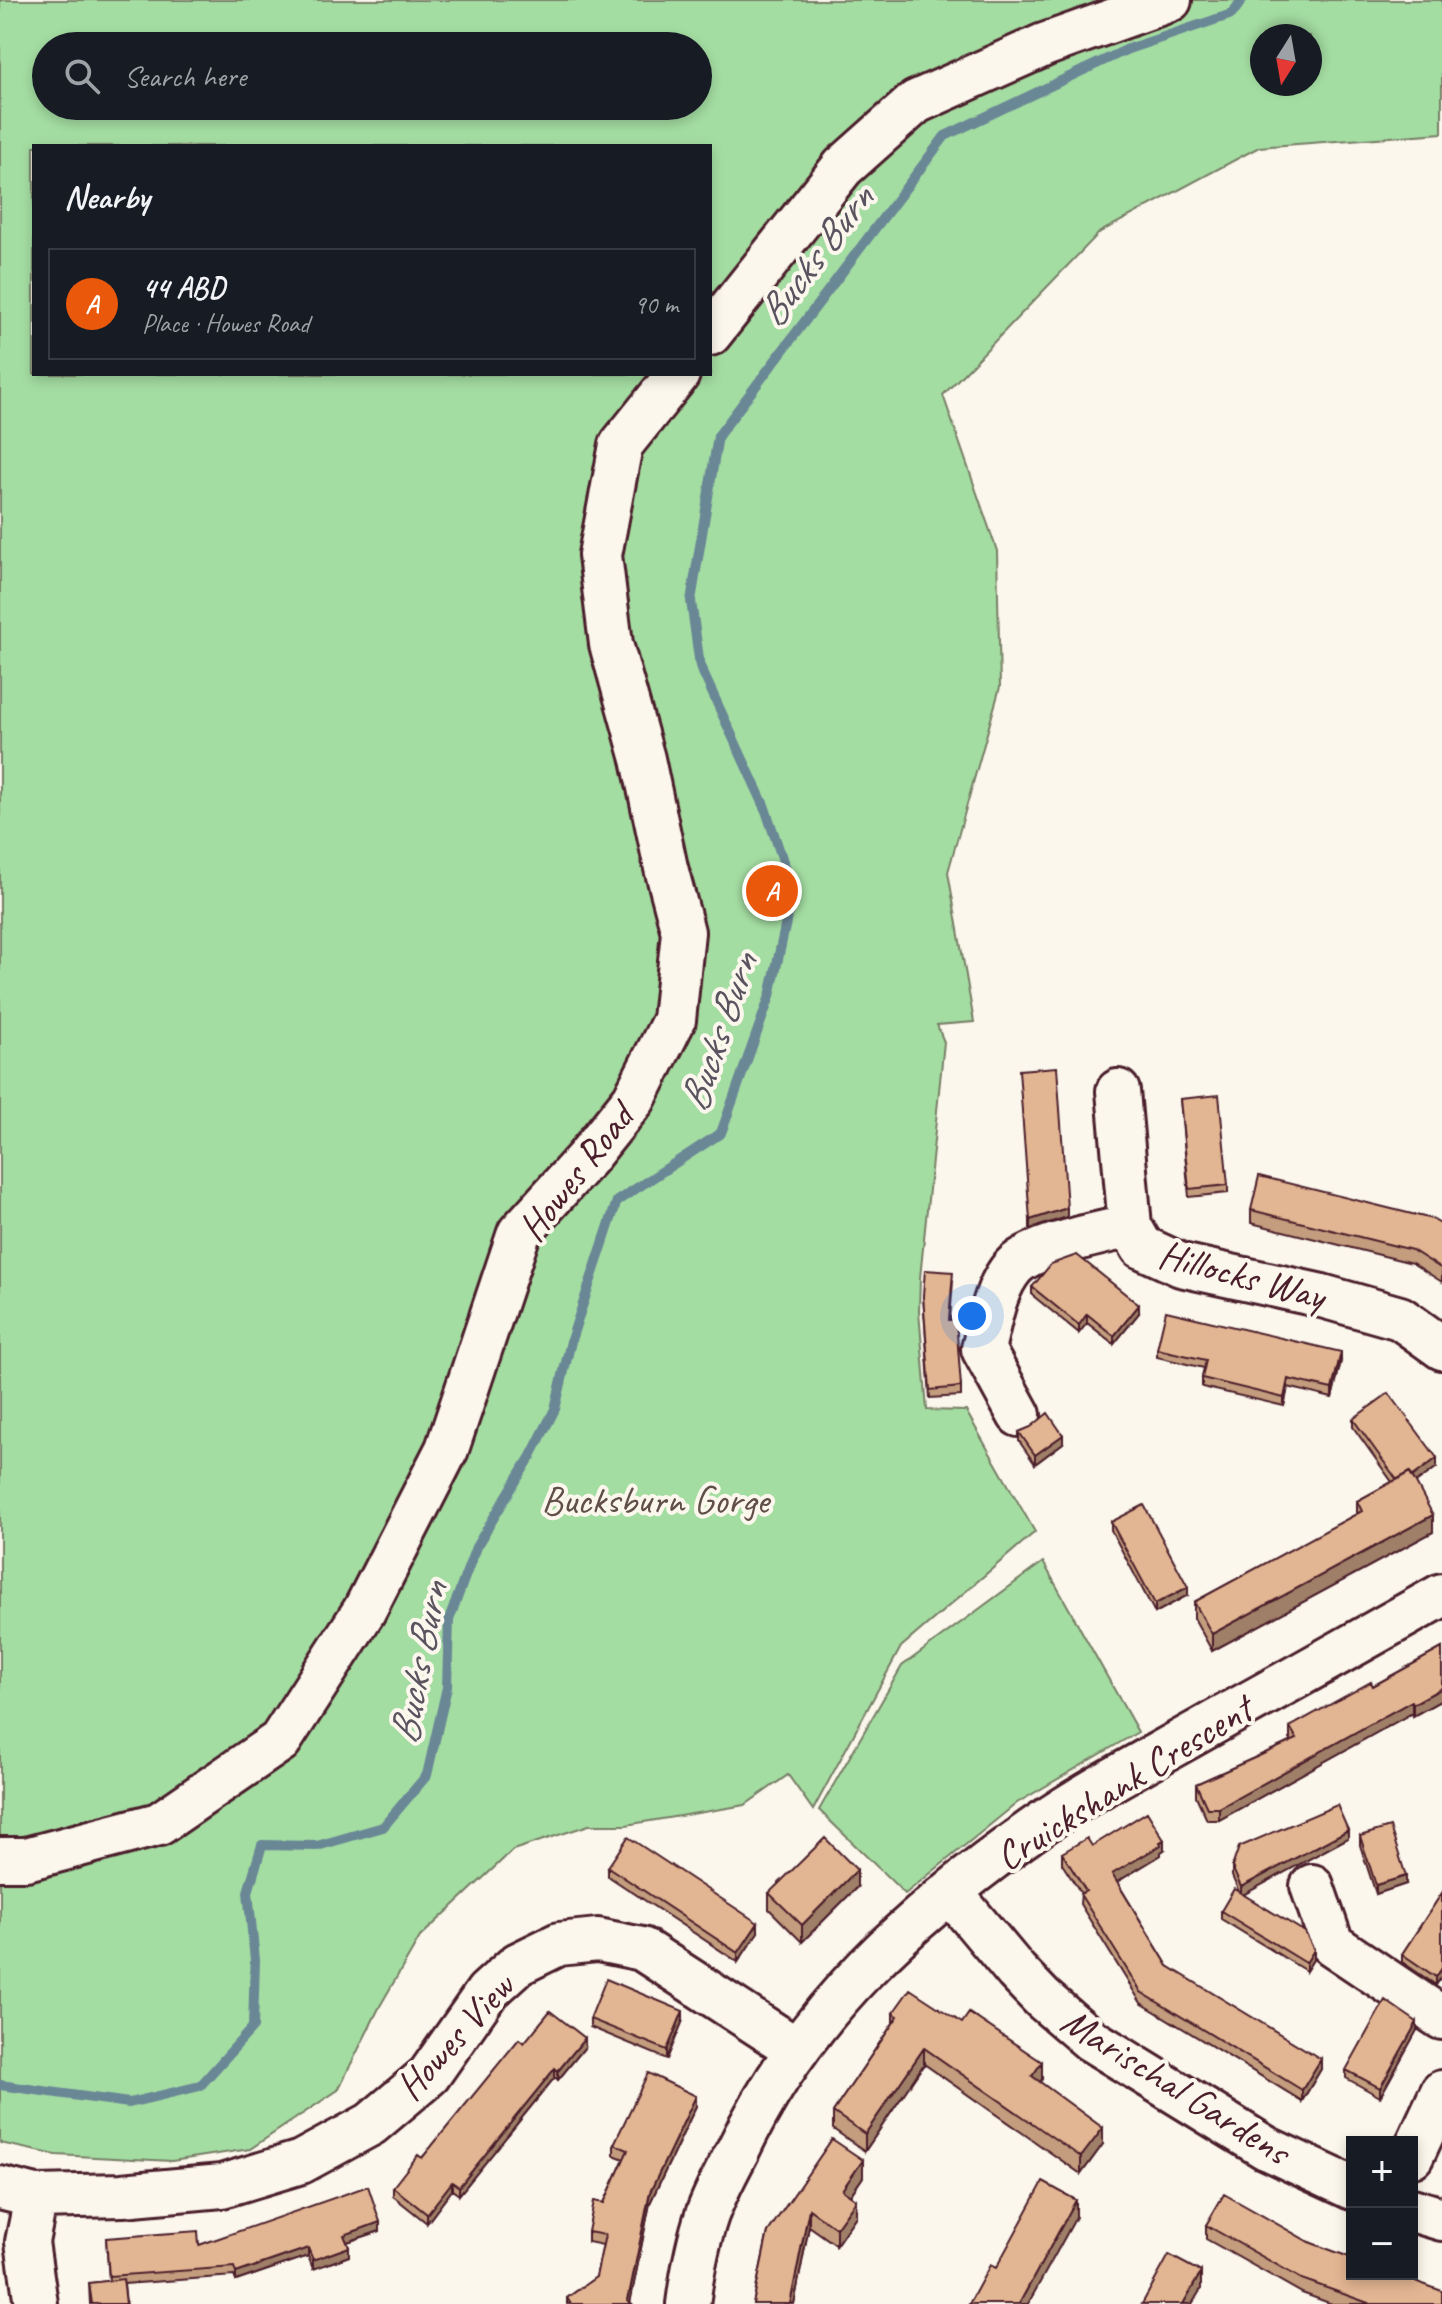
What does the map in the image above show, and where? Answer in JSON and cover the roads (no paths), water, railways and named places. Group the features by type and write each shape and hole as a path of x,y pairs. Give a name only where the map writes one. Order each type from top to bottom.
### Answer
{"street":[{"path":"712,331 843,167 916,102 1044,45 1170,0"},
{"name":"Howes Road","path":"0,1859 26,1859 159,1824 280,1741 364,1611 447,1449 519,1233 586,1159 634,1099 674,1020 683,932 643,759 611,644 600,555 621,445 676,376"},
{"name":"Hillocks Way","path":"1118,1091 1130,1226 1142,1247 1181,1265 1322,1296 1400,1318 1442,1348"},
{"path":"1019,1415 983,1349 998,1294 1013,1267 1034,1252 1130,1226"},
{"name":"Cruickshank Crescent","path":"688,2304 707,2215 750,2123 796,2049 836,1998 876,1956 1038,1826 1133,1767 1442,1595"},
{"path":"1312,1886 1332,1944 1442,2018"},
{"name":"Marischal Gardens","path":"951,1893 1016,1971 1091,2040 1266,2148 1346,2185"},
{"name":"Howes View","path":"18,2192 122,2195 222,2186 301,2162 371,2124 429,2075 487,1992 518,1964 559,1944 598,1940 642,1949 796,2049"},
{"path":"1418,2143 1442,2092"},
{"path":"18,2192 36,2304"},
{"path":"1418,2212 1442,2219"}],"waterway":[{"name":"Bucks Burn","path":"0,2085 129,2103 200,2086 253,2027 255,1960 248,1892 262,1845 317,1846 383,1827 427,1775 447,1687 449,1620 476,1547 531,1456 555,1409 572,1337 617,1201 721,1133 770,996 793,890 764,805 700,666 691,601 718,436 945,136 1128,49 1232,14 1242,0"}],"place":[{"name":"44 ABD","path":"772,891"}],"park label":[{"name":"Bucksburn Gorge","path":"655,1499"}]}
